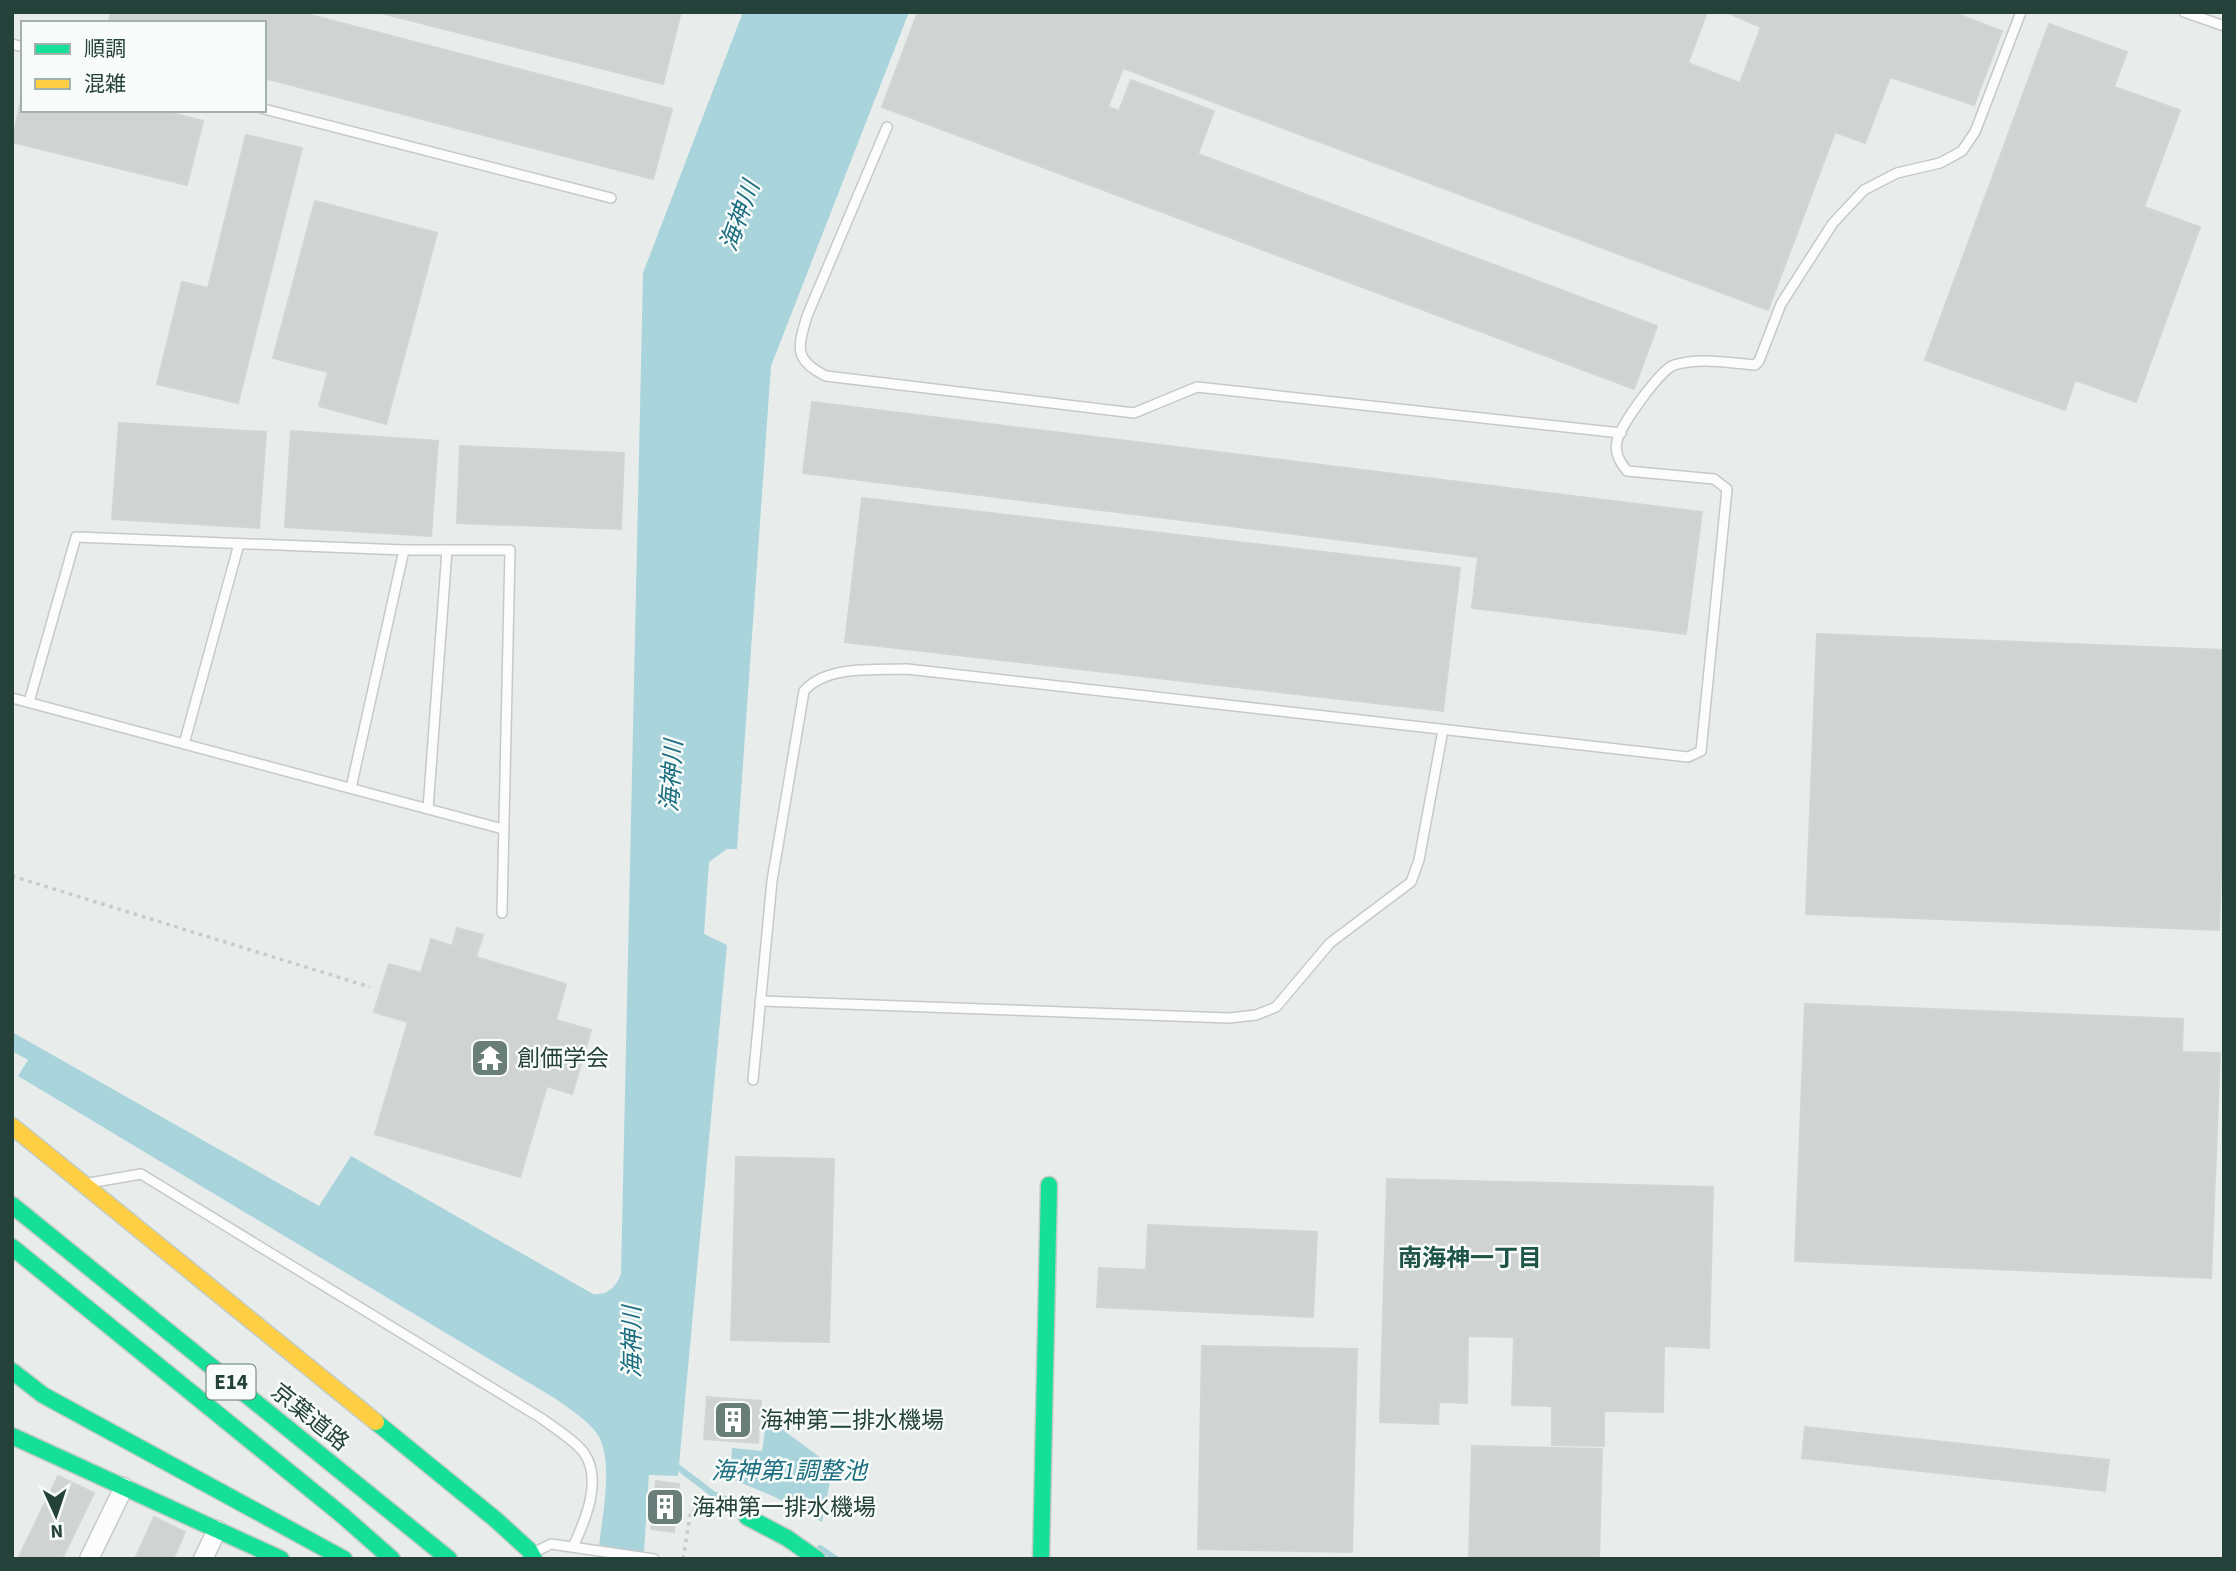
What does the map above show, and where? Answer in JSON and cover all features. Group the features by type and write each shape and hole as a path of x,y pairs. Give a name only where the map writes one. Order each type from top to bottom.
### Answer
{"main road":[{"path":"12,1126 495,1519 533,1556"},
{"path":"1041,1559 1049,1185"},
{"name":"京葉道路","path":"12,1205 449,1559"},
{"name":"E14","path":"12,1247 392,1559"},
{"path":"12,1371 43,1395 344,1559"},
{"path":"12,1436 281,1559"},
{"path":"747,1517 787,1538 817,1559"}],"street":[{"path":"89,1559 124,1487"},
{"path":"203,1559 216,1530"}],"lane":[{"path":"753,1080 772,881 804,691 811,683 825,675 907,669 1688,757 1701,751 1727,489 1714,479 1626,471 1618,458 1617,441 1620,433 1634,407 1671,366 1697,360 1755,366 1781,304 1833,223 1864,190 1897,173 1940,163 1962,151 1975,132 2021,12"},
{"path":"2184,12 2224,26"},
{"path":"266,110 611,198"},
{"path":"887,127 807,316 800,341 801,354 808,368 826,376 1133,413 1196,387 1620,433"},
{"path":"29,702 76,537 404,550 510,550 502,913"},
{"path":"184,744 239,544"},
{"path":"351,788 404,550"},
{"path":"428,809 447,550"},
{"path":"12,698 503,829"},
{"path":"760,1001 1229,1018 1256,1014 1276,1007 1330,943 1411,882 1419,860 1443,730"},
{"path":"83,1184 141,1174 541,1418 584,1452 593,1472 587,1516 573,1547"},
{"path":"533,1556 551,1545 654,1559"}],"path":[{"path":"12,876 370,987"},
{"path":"683,1559 691,1510 747,1517"}],"water":[{"name":"海神川","path":"743,12 909,12 771,366 737,849 727,849 709,862 704,934 727,945 678,1476 649,1475 644,1552 599,1547 606,1464 597,1433 580,1417 556,1399 18,1076 28,1060 12,1051 12,1032 319,1206 351,1156 593,1294 607,1292 617,1282 621,1274 643,273"},
{"name":"海神第1調整池","path":"767,1418 833,1467 822,1522 777,1498 730,1478 732,1448 762,1451"}],"building":[{"path":"111,12 299,12 672,109 653,179 266,79 266,21 109,21"},
{"path":"377,12 681,12 663,84"},
{"path":"918,12 1707,12 1688,63 1740,83 1761,27 1726,12 1952,12 2002,31 1974,105 1890,77 1865,143 1835,132 1768,310 1123,68 1108,107 1119,111 1131,80 1214,111 1198,154 1657,326 1634,389 882,107"},
{"path":"2049,24 2127,52 2114,87 2180,110 2144,207 2200,227 2136,402 2075,380 2065,410 1925,360"},
{"path":"21,101 21,112 168,112 203,121 187,185 12,142"},
{"path":"246,135 302,148 238,403 157,384 182,282 208,288"},
{"path":"315,201 437,233 386,424 319,406 328,372 273,358"},
{"path":"812,402 1702,512 1686,634 1472,608 1478,557 803,473"},
{"path":"119,423 266,432 259,528 112,519"},
{"path":"291,431 438,441 431,536 285,527"},
{"path":"460,446 624,453 621,529 457,523"},
{"path":"862,498 1460,568 1443,711 845,642"},
{"path":"1817,634 2224,650 2224,801 2219,930 1806,914"},
{"name":"創価学会","path":"457,928 483,935 476,957 566,984 556,1020 591,1030 572,1094 547,1086 520,1177 375,1134 408,1022 374,1012 389,964 421,973 431,939 452,946"},
{"path":"1805,1004 2183,1019 2182,1052 2220,1053 2211,1278 1795,1261"},
{"path":"736,1157 834,1159 829,1342 731,1340"},
{"path":"1387,1179 1713,1187 1709,1348 1664,1346 1663,1412 1604,1411 1604,1446 1552,1445 1552,1406 1512,1405 1514,1337 1468,1336 1467,1403 1439,1402 1438,1424 1380,1422"},
{"path":"1148,1225 1317,1232 1313,1317 1097,1307 1099,1268 1146,1270"},
{"path":"1202,1346 1357,1349 1352,1552 1198,1549"},
{"name":"海神第二排水機場","path":"707,1397 761,1401 758,1443 704,1439"},
{"path":"1805,1427 2109,1460 2105,1491 1802,1458"},
{"path":"1472,1446 1602,1449 1599,1559 1469,1559"},
{"path":"58,1476 94,1493 62,1559 18,1559"},
{"name":"海神第一排水機場","path":"656,1481 679,1484 674,1532 651,1529"},
{"path":"154,1517 185,1532 173,1559 135,1559"}],"waterway":[{"path":"679,1468 713,1494 750,1509"},
{"path":"820,1548 836,1559"}],"traffic: fast":[{"path":"1041,1559 1049,1185"},
{"path":"12,1205 449,1559"},
{"path":"12,1247 342,1515 392,1559"},
{"path":"12,1371 43,1395 344,1559"},
{"path":"376,1422 495,1519 529,1550 534,1559"},
{"path":"12,1436 281,1559"},
{"path":"747,1517 787,1538 817,1559"}],"traffic: slow":[{"path":"12,1126 376,1422"}],"place":[{"name":"創価学会","path":"490,1058"},
{"name":"海神第二排水機場","path":"733,1420"},
{"name":"海神第一排水機場","path":"665,1507"}],"district":[{"name":"南海神一丁目","path":"1470,1258"}]}
